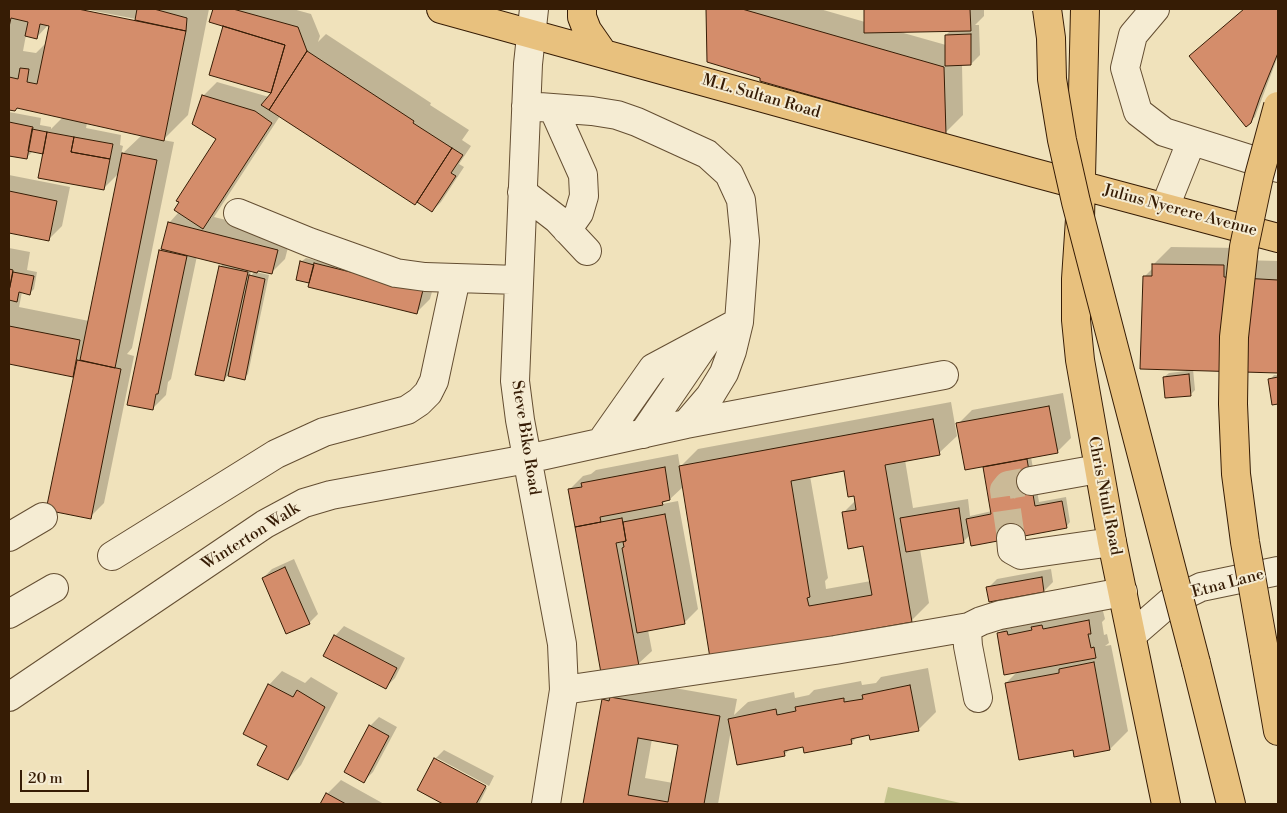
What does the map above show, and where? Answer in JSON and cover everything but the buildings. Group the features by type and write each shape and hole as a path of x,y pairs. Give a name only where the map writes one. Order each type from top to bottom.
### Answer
{"main road":[{"name":"M.L. Sultan Road","path":"441,9 532,21 603,53 1081,185"},
{"path":"582,9 587,30 603,53"},
{"path":"1047,9 1052,79 1062,140 1076,202 1231,804"},
{"name":"Chris Ntuli Road","path":"1085,9 1080,219 1076,279 1076,320 1080,360 1112,542 1166,804"},
{"path":"1278,106 1259,176 1244,247 1234,337 1233,404 1236,474 1245,542 1278,731"},
{"name":"Julius Nyerere Avenue","path":"1081,185 1278,238"}],"street":[{"path":"1155,9 1133,34 1125,68 1138,112 1164,132 1278,168"},
{"name":"Steve Biko Road","path":"532,21 540,107 522,192 515,381 527,459 562,644 564,690 546,804"},
{"path":"540,107 583,175 584,196 579,213 568,230"},
{"path":"540,107 617,115 637,122 707,154 729,174 741,200 745,241 739,322 732,351 724,373 710,396 686,424"},
{"path":"1166,207 1191,142"},
{"path":"522,192 557,219 587,252"},
{"path":"238,213 309,242 396,273 425,278 518,280"},
{"path":"112,556 276,454 324,432 407,410 419,402 428,393 434,381 456,278"},
{"path":"601,442 653,368 739,322"},
{"path":"643,434 709,337"},
{"name":"Winterton Walk","path":"9,697 265,524 304,503 331,495 527,459 686,424 944,375"},
{"path":"1030,481 1098,468"},
{"path":"9,537 43,517"},
{"path":"1011,538 1012,550 1021,555 1112,542"},
{"name":"Etna Lane","path":"1132,636 1170,602 1201,587 1278,570"},
{"path":"9,614 54,588"},
{"path":"564,690 835,650 969,627 980,621 1000,615 1123,592"},
{"path":"969,627 967,632 968,646 978,698"}],"green space":[{"path":"888,787 965,804 884,804"}],"tunnel":[{"path":"1011,538 1004,490 1008,485 1031,481"}]}
